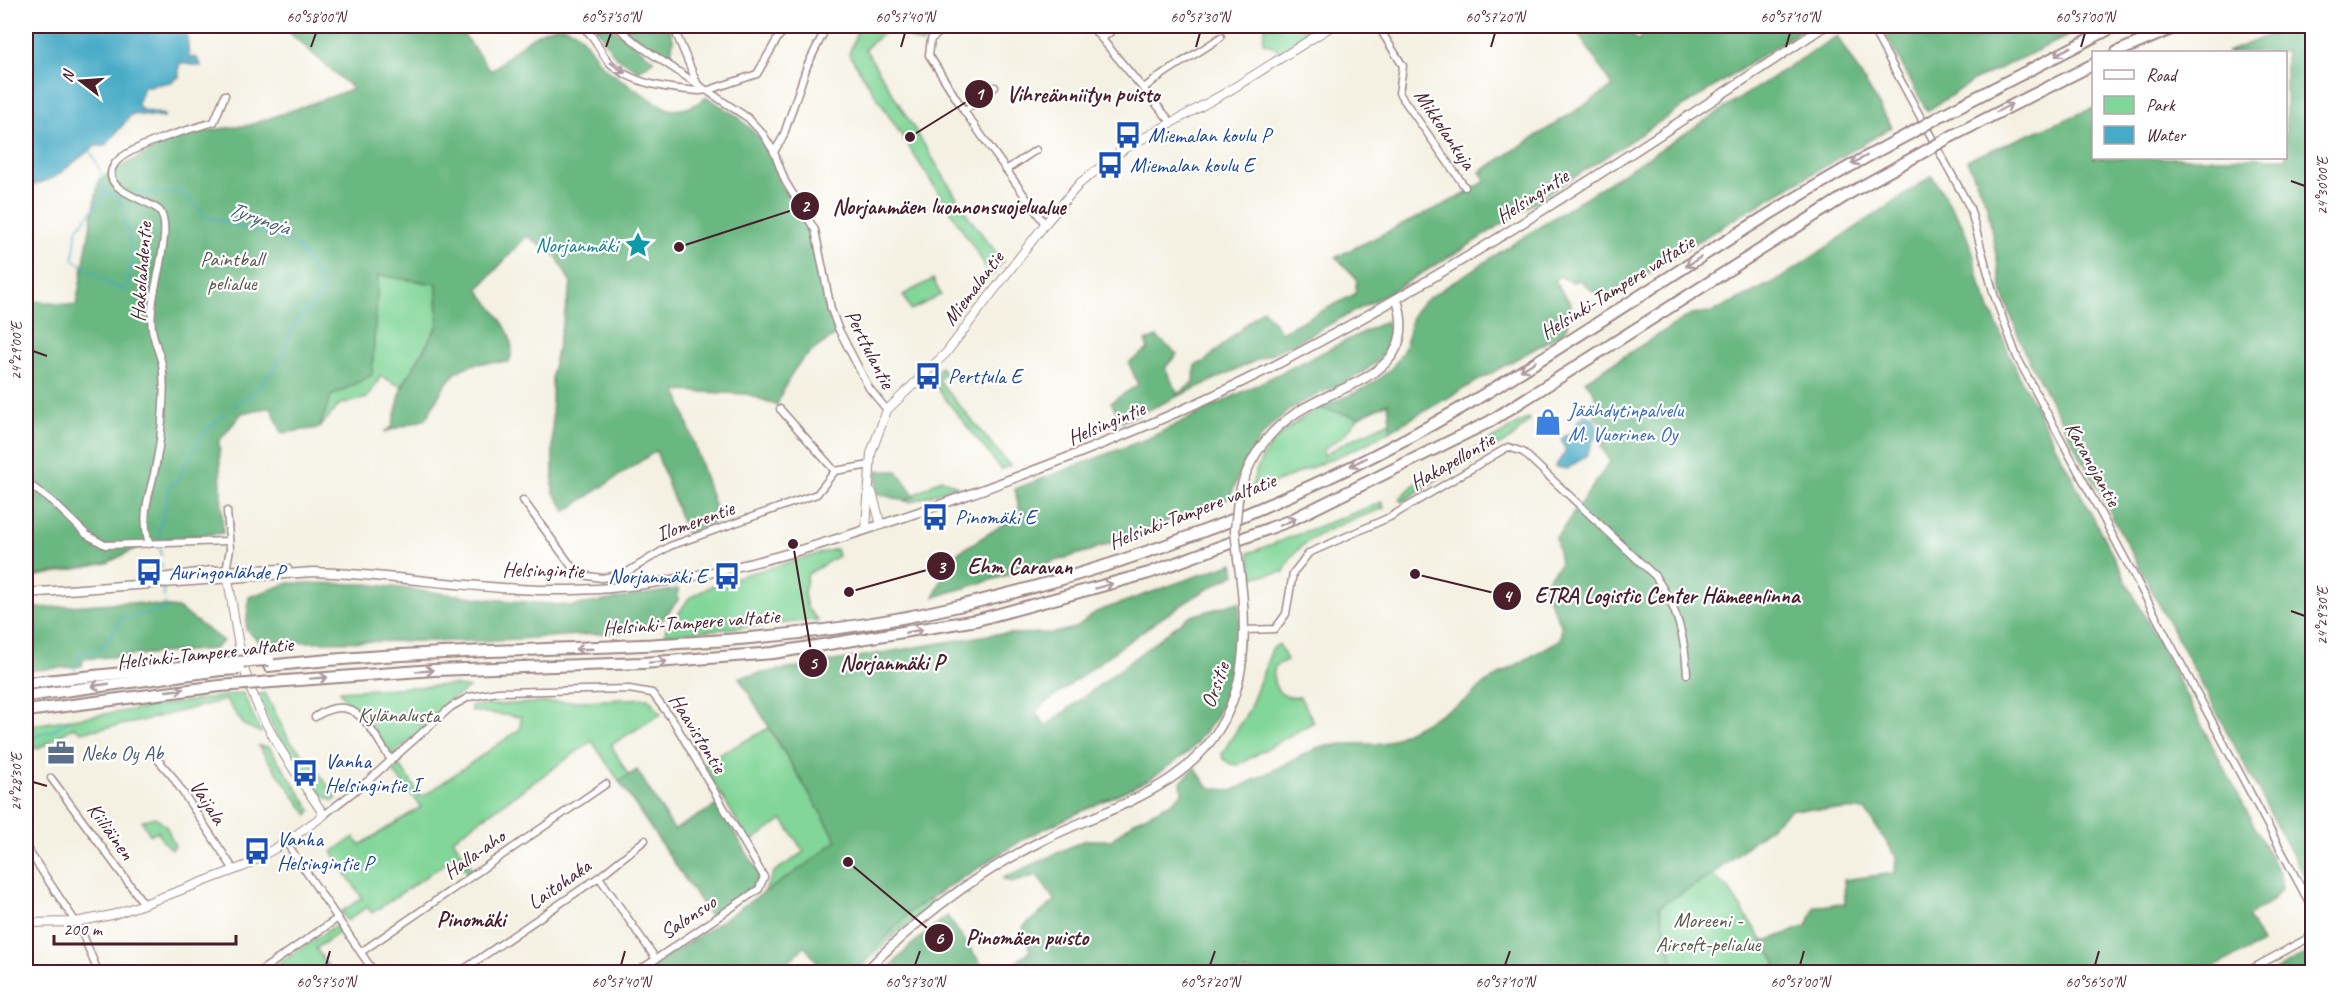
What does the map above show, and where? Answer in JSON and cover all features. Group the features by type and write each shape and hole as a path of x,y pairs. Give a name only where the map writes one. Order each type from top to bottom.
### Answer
{"highway":[{"name":"Helsinki-Tampere valtatie","path":"26,696 221,666 684,644 820,631 934,611 1044,583 1118,560 1293,494 1414,434 1486,393 1828,176 2115,26"},
{"path":"2119,51 2178,26"},
{"name":"Helsinki-Tampere valtatie","path":"26,714 55,707 272,681 434,670 643,663 773,652 977,620 1149,573 1289,521 1489,422 1850,193 1952,136 2092,65"},
{"path":"26,683 221,666"}],"main road":[{"name":"Helsingintie","path":"26,593 139,584 231,573 313,572 355,573 523,590 607,588 694,576 779,555 881,525 1041,469 1153,423 1264,371 1397,300 1540,212 1775,53 1825,26"},
{"name":"Orsitie","path":"865,972 912,927 977,878 1044,840 1152,789 1189,763 1206,744 1232,702 1243,665 1246,630 1235,530 1238,499 1252,460 1281,424 1306,407 1374,373 1391,357 1400,338 1403,320 1397,300"}],"street":[{"path":"579,26 591,34 609,62 624,73 642,81 686,90 709,90 757,74 779,36 791,26"},
{"name":"Perttulantie","path":"616,26 640,46 748,118 774,152 784,181 815,230 831,309 838,328 869,388 887,410"},
{"path":"673,26 698,83"},
{"path":"774,152 783,137 807,66 827,26"},
{"path":"948,26 931,39 929,55 964,111 1045,224"},
{"path":"1091,26 1171,122"},
{"path":"1103,38 1118,26"},
{"name":"Miemalantie","path":"867,529 873,445 887,410 946,353 1045,224 1088,175 1124,149 1227,92 1332,26"},
{"name":"Mikkolankuja","path":"1378,26 1403,66 1400,93 1465,187"},
{"name":"Karanojantie","path":"1871,26 1970,208 1994,295 2017,357 2313,908"},
{"path":"1144,88 1167,70 1198,54 1221,37"},
{"path":"964,111 994,87"},
{"name":"Hakolahdentie","path":"149,544 143,523 156,466 164,402 162,365 152,327 163,250 164,222 159,210 135,200 118,186 112,176 112,168 120,159 178,131 213,122 225,95"},
{"path":"1006,170 1036,150"},
{"path":"780,409 835,471 870,465"},
{"name":"Hakapellontie","path":"1246,630 1275,629 1282,622 1288,608 1293,573 1309,553 1390,517 1502,449 1515,448 1655,576 1668,594 1683,628 1688,675"},
{"name":"Ilomerentie","path":"523,500 575,571 588,576 613,577 670,546 817,494 835,471"},
{"path":"26,482 53,502 87,535 105,545 229,541"},
{"name":"Miemalantie","path":"871,488 881,525"},
{"path":"227,511 234,606 242,660 252,694 271,733 324,815"},
{"name":"Haavistontie","path":"391,760 452,707 469,697 498,692 629,689 652,693 662,703 762,869 764,877 759,889"},
{"path":"26,923 75,922 112,915 234,870 286,842 324,815 391,760 362,716 348,707 334,707 315,717"},
{"name":"Vaijala","path":"153,754 172,776 234,870"},
{"name":"Kiiliäinen","path":"51,778 144,904"},
{"name":"Halla-aho","path":"361,952 606,784"},
{"name":"Laitohaka","path":"460,972 599,877 645,840"},
{"path":"286,842 373,972"},
{"path":"26,847 84,936 98,972"},
{"path":"599,877 656,958"},
{"name":"Salonsuo","path":"637,972 759,889"},
{"path":"258,972 338,918"},
{"path":"2246,972 2313,936"}],"green space":[{"name":"Paintball pelialue","path":"282,26 457,26 491,71 538,33 556,27 565,27 572,29 584,40 607,70 657,103 669,109 680,110 707,97 737,116 761,139 774,161 779,181 812,232 825,307 836,335 799,364 777,405 747,394 677,391 719,520 686,534 656,451 566,511 553,491 552,373 571,284 557,257 527,236 478,289 508,333 512,352 509,362 476,364 456,373 442,390 426,419 384,432 392,427 402,387 438,325 437,284 378,275 372,375 331,396 319,428 282,433 271,407 242,413 219,441 223,533 153,540 107,563 26,578 26,300 76,306 99,179 181,134 250,125 353,89"},
{"path":"595,26 609,26 654,60 639,71 615,56"},
{"path":"621,26 669,26 673,39 671,56 663,57"},
{"path":"859,26 891,26 865,49 970,219 1003,261 992,276 849,54"},
{"path":"898,26 929,26 933,31 922,44 907,37"},
{"path":"1265,26 1298,26 1301,29 1308,26 1325,26 1278,55 1277,48 1263,42"},
{"path":"1578,26 1623,26 1638,41 1648,26 1808,26 1469,245 1387,294 1294,343 1122,422 1111,402 1138,385 1129,363 1148,349 1145,341 1157,337 1177,354 1165,368 1178,394 1194,382 1195,365 1204,362 1263,309 1281,332 1355,294 1357,279 1336,257 1463,195 1486,181 1480,172 1613,87 1575,28"},
{"path":"1881,26 2089,26 1975,80 1927,111"},
{"path":"2292,26 2312,26 2312,891 2024,351 2003,294 1987,205 1967,160 2092,108 2092,159 2287,159 2287,51 2230,51"},
{"path":"1837,36 1892,127 1711,233 1607,302 1579,280 1572,282 1559,276 1554,281 1571,304 1566,331 1391,430 1388,403 1359,417 1318,408 1367,386 1389,370 1398,360 1404,348 1412,316 1427,299"},
{"path":"1932,176 1962,224 1973,253 1981,288 2019,376 2280,875 2282,888 2273,900 2248,917 2262,943 2205,972 1764,972 1777,963 1763,942 1807,926 1815,906 1845,904 1844,880 1895,873 1896,856 1865,810 1792,809 1712,875 1659,906 1676,972 1004,972 1030,951 1023,927 1055,901 1037,875 1011,883 1003,878 1085,840 1111,840 1135,821 1173,802 1182,793 1181,781 1195,768 1208,787 1232,791 1319,747 1344,744 1384,744 1465,701 1485,683 1561,639 1561,625 1542,585 1560,564 1556,538 1610,462 1601,446 1610,435 1595,416 1595,397 1585,381 1691,314 1712,312 1778,280"},
{"path":"378,275 437,284 438,325 402,387 381,376 367,398 340,404 319,428 331,396 372,374"},
{"path":"933,279 941,295 911,310 903,295"},
{"path":"1386,321 1391,333 1386,349 1376,362 1364,372 1302,402 1277,420 1252,450 1230,498 1089,551 934,597 951,557 1020,514 1015,489 1149,438"},
{"path":"941,367 945,373 938,380 1010,466 1001,469 929,378"},
{"path":"1318,408 1359,417 1343,436 1323,450 1324,456 1347,442 1390,422 1391,430 1364,445 1251,493 1254,478 1265,453 1283,433"},
{"path":"1528,418 1530,420 1511,439 1459,465 1402,502 1399,499 1416,483"},
{"path":"877,471 897,471 915,496 904,501 876,493"},
{"path":"941,479 957,486 910,502 904,501"},
{"path":"1382,502 1384,508 1341,524 1313,538 1300,548 1284,572 1253,577 1249,553"},
{"path":"836,549 838,556 808,574 804,593 807,608 818,620 664,635 667,626 689,598 719,582"},
{"path":"1233,563 1235,574 1157,621 1035,711 1046,726 1188,617 1239,602 1241,644 1235,675 1215,718 1190,751 1150,779 1027,837 912,910 853,972 826,972 804,946 779,972 644,972 810,862 837,840 739,677 994,634 1054,633 1075,628 1096,612"},
{"path":"289,583 367,584 489,599 572,606 678,589 678,600 657,626 627,632 481,641 259,642 246,629 249,597"},
{"path":"127,602 178,608 223,641 214,649 83,659 82,666 26,671 26,609"},
{"path":"1279,644 1287,660 1275,666 1275,686 1282,694 1300,697 1314,722 1238,765 1230,764 1222,754 1249,710 1272,649"},
{"name":"Kylänalusta","path":"452,685 469,688 449,701 447,708 392,755 361,710 349,705 339,691"},
{"path":"243,693 261,733 244,725 226,700 132,723 81,732 74,727 38,749 26,745 26,726"},
{"path":"265,693 289,740 312,763 337,799 332,801 319,792 305,769 299,770 274,730 257,695"},
{"path":"648,698 661,714 611,745 710,916 592,741 453,839 473,870 469,874 456,856 372,913 367,907 347,921 341,912 362,898 332,852 354,837 360,845 421,807 393,771 399,765 422,797 520,729 521,717 471,711 471,706"},
{"path":"769,728 833,832 929,899 933,905 896,933 858,972 826,972 804,945 744,906 764,892 774,872 804,852 783,820 750,842 702,764"},
{"path":"258,746 269,747 311,810 308,815"},
{"path":"637,770 674,830 717,805 760,874 755,885 710,916 619,781"},
{"path":"155,817 166,826 175,846 172,849 163,842 158,831 150,835 142,821"},
{"name":"Moreeni - Airsoft-pelialue","path":"1712,875 1728,888 1777,963 1764,972 1676,972 1659,906"},
{"path":"947,916 987,972 885,972 911,945"},
{"path":"336,925 341,932 316,948 331,971 266,972"},
{"path":"2304,955 2312,955 2312,972 2272,972"}],"water":[{"path":"26,26 186,26 189,57 197,58 201,66 179,63 179,77 171,82 144,87 138,104 140,109 164,115 164,118 132,114 105,146 95,146 55,177 26,188"},
{"path":"1586,414 1594,419 1598,429 1587,455 1567,469 1555,467 1566,451 1561,439 1575,429 1578,420"}],"waterway":[{"name":"Tyrynoja","path":"90,150 102,175 104,191 115,196 125,195"},
{"name":"Tyrynoja","path":"134,194 181,191 205,216 292,243 300,249 322,286 323,293 294,325 277,366 250,396 233,406"},
{"path":"107,192 77,229 73,259 111,285 126,291 133,255 119,196"},
{"name":"Tyrynoja","path":"160,540 159,531 171,483 178,480 202,434 227,412"},
{"path":"160,546 161,556"},
{"path":"161,563 162,568"},
{"path":"164,588 164,597"},
{"name":"Tyrynoja","path":"75,671 78,655 102,649 122,618 162,611 165,603"},
{"name":"Tyrynoja","path":"26,739 52,731 70,720"}],"place":[{"name":"Miemalan koulu P","path":"1128,135"},
{"name":"Vihreänniityn puisto","path":"910,137"},
{"name":"Miemalan koulu E","path":"1110,165"},
{"name":"Norjanmäki","path":"638,245"},
{"name":"Norjanmäen luonnonsuojelualue","path":"679,247"},
{"name":"Perttula E","path":"928,376"},
{"name":"Jäähdytinpalvelu M. Vuorinen Oy","path":"1548,422"},
{"name":"Pinomäki E","path":"935,517"},
{"name":"Norjanmäki P","path":"793,544"},
{"name":"Auringonlähde P","path":"149,572"},
{"name":"ETRA Logistic Center Hämeenlinna","path":"1415,574"},
{"name":"Norjanmäki E","path":"727,576"},
{"name":"Ehm Caravan","path":"849,592"},
{"name":"Neko Oy Ab","path":"61,753"},
{"name":"Vanha Helsingintie I","path":"305,773"},
{"name":"Vanha Helsingintie P","path":"257,851"},
{"name":"Pinomäen puisto","path":"848,862"}],"district":[{"name":"Pinomäki","path":"471,920"}]}
